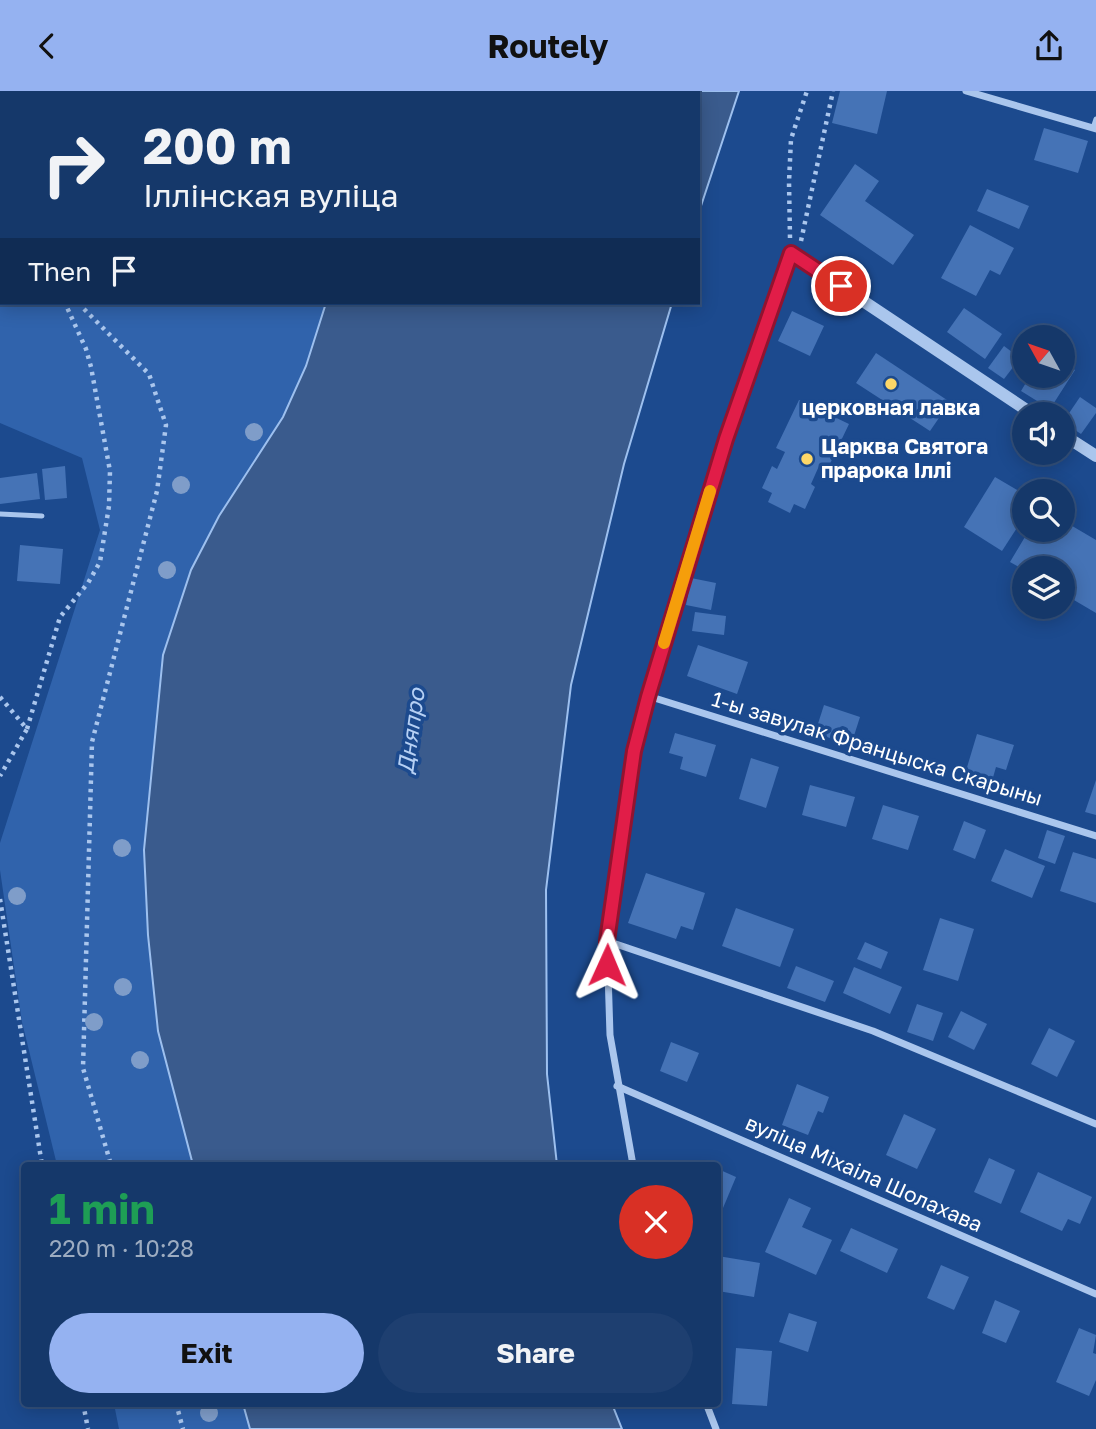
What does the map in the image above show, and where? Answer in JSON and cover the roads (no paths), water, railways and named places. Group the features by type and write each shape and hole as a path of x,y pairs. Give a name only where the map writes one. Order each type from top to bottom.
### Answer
{"street":[{"path":"966,91 1095,128"},
{"path":"632,1162 610,1035 607,941 634,751 726,439 794,255 1014,402"},
{"path":"1075,442 1096,456"},
{"name":"1-ы завулак Францыска Скарыны","path":"648,697 1096,836"},
{"path":"607,941 873,1031 1096,1124"},
{"name":"вуліца Міхаіла Шолахава","path":"617,1086 1096,1294"},
{"path":"708,1407 716,1429"}],"lane":[{"path":"1095,128 1096,119"},
{"path":"0,514 42,516"}],"water":[{"path":"700,91 739,91 700,209"},
{"name":"Дняпро","path":"325,305 671,305 624,464 571,685 546,890 547,1074 557,1162 192,1162 158,1031 148,935 144,850 163,655 191,570 219,516 283,417 306,366"},
{"path":"244,1407 613,1407 622,1429 250,1429"}],"place":[{"name":"церковная лавка","path":"891,384"},
{"name":"Царква Святога прарока Іллі","path":"807,459"}]}
